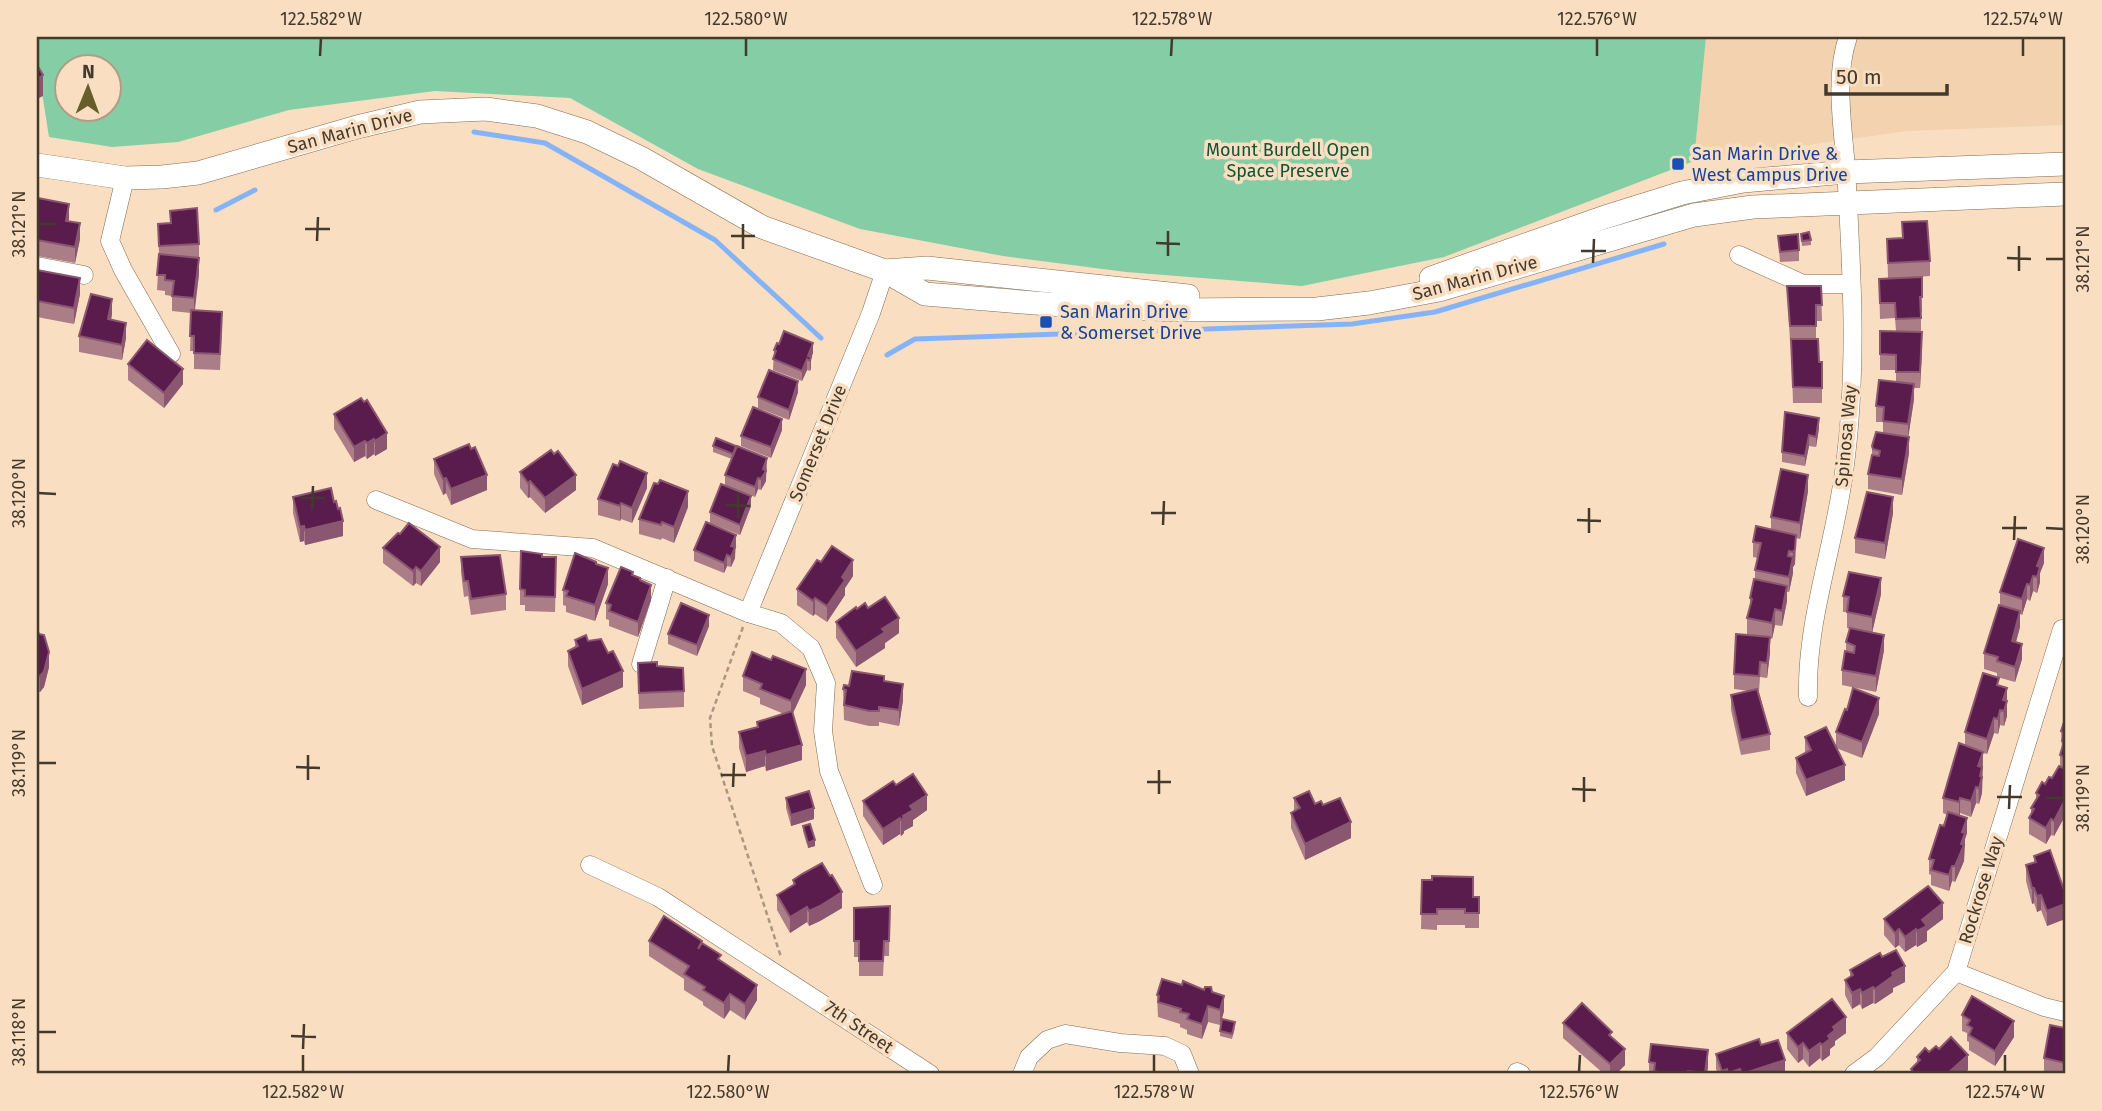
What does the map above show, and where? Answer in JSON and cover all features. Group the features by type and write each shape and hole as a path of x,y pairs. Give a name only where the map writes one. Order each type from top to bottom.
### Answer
{"main road":[{"name":"San Marin Drive","path":"37,165 125,178 198,173 420,112 486,109 537,116 587,132 640,158 762,227 885,271 925,294 1176,310 1317,309 1369,303 1439,290 1695,215 1753,207 2065,194"},
{"name":"San Marin Drive","path":"885,271 927,268 1184,296 1273,298 1360,292 1426,279 1682,193 1743,181 1846,172 2065,164"}],"street":[{"name":"Spinosa Way","path":"1808,697 1809,647 1840,507 1849,430 1853,340 1841,91 1848,37"},
{"path":"125,178 110,241 171,355"},
{"path":"1739,255 1803,284 1851,284"},
{"path":"37,266 85,275"},
{"name":"Somerset Drive","path":"748,613 871,313 885,271"},
{"path":"376,500 472,539 593,548 748,613 781,623 810,648 827,684 823,731 829,771 873,885"},
{"path":"641,664 667,578"},
{"name":"Rockrose Way","path":"1854,1074 1877,1057 1956,972 2062,629"},
{"name":"7th Street","path":"590,865 658,897 930,1074"},
{"path":"1956,972 2044,1007 2065,1012"},
{"path":"1022,1074 1029,1057 1047,1040 1065,1034 1120,1043 1165,1046 1182,1054 1191,1074"}],"path":[{"path":"748,613 710,718 712,746 788,980"}],"shaded area":[{"path":"1706,37 2065,37 2065,125 1907,131 1694,161"}],"green space":[{"name":"Mount Burdell Open Space Preserve","path":"37,37 1706,37 1694,161 1444,257 1302,286 1126,272 1003,256 860,229 698,169 570,98 435,91 289,110 178,142 112,147 49,137 37,61"}],"building":[{"path":"37,65 43,75 37,79"},
{"path":"38,198 69,204 66,221 80,223 75,247 37,240"},
{"path":"197,208 199,244 159,246 158,224 171,223 170,211"},
{"path":"1927,221 1930,261 1888,263 1887,239 1903,238 1902,222"},
{"path":"1809,232 1811,240 1802,241 1801,234"},
{"path":"1798,234 1799,250 1780,252 1778,236"},
{"path":"159,254 199,258 194,298 172,296 174,281 165,280 165,275 157,275"},
{"path":"37,270 80,278 74,308 37,301"},
{"path":"1922,277 1921,318 1896,319 1895,303 1880,303 1879,279"},
{"path":"1787,286 1821,286 1822,305 1816,305 1816,326 1790,326"},
{"path":"91,294 112,299 108,319 126,323 122,345 79,336"},
{"path":"191,310 222,312 220,354 194,353 194,336 190,336"},
{"path":"784,331 813,343 808,356 811,357 810,361 807,359 802,371 773,359 774,350"},
{"path":"1880,331 1922,332 1920,372 1896,372 1896,355 1880,354"},
{"path":"1791,339 1818,339 1819,362 1822,362 1822,388 1793,387"},
{"path":"147,340 183,369 164,393 128,364"},
{"path":"769,370 798,381 789,410 758,397"},
{"path":"1879,380 1914,384 1908,424 1883,421 1884,407 1876,406"},
{"path":"361,398 364,402 367,400 387,433 375,441 365,441 354,447 334,414"},
{"path":"753,407 782,419 771,447 741,436"},
{"path":"1785,412 1819,418 1816,437 1809,435 1805,456 1782,452"},
{"path":"1876,432 1909,437 1902,479 1868,474 1872,455 1879,456 1880,451 1872,446"},
{"path":"716,438 736,446 733,454 713,446"},
{"path":"469,444 471,449 475,447 487,475 451,489 434,459"},
{"path":"737,446 767,458 763,469 766,471 761,479 758,478 755,487 725,475"},
{"path":"551,450 554,454 558,451 576,475 545,498 520,472"},
{"path":"620,461 647,473 632,508 598,499 613,464 618,466"},
{"path":"1781,469 1808,475 1800,523 1771,517"},
{"path":"660,480 688,491 674,527 662,522 661,525 639,519 654,483 658,484"},
{"path":"721,484 751,496 740,525 710,512"},
{"path":"331,488 343,521 305,530 304,526 300,527 293,497"},
{"path":"1867,492 1893,497 1885,543 1855,538"},
{"path":"706,522 736,535 731,546 735,547 731,557 727,555 724,563 694,550"},
{"path":"409,523 440,547 421,571 416,567 413,571 383,548"},
{"path":"1756,526 1796,535 1795,549 1793,552 1789,551 1788,556 1793,557 1789,577 1755,570 1761,543 1753,542"},
{"path":"2018,539 2044,548 2037,566 2040,567 2037,577 2033,576 2030,585 2027,584 2022,599 2000,592"},
{"path":"832,546 853,560 842,577 845,580 827,606 815,598 813,601 797,589 817,560 821,562"},
{"path":"521,551 542,554 542,557 556,557 555,597 525,596 525,590 520,589"},
{"path":"575,553 608,568 595,605 566,596 568,591 563,590"},
{"path":"500,555 506,594 471,599 468,581 464,581 461,557"},
{"path":"621,567 651,585 638,622 609,611 611,605 606,603"},
{"path":"1849,572 1881,578 1872,617 1847,612 1849,597 1843,596"},
{"path":"1754,579 1787,586 1782,611 1775,609 1772,623 1747,618"},
{"path":"885,597 899,618 882,629 885,632 856,651 836,622 856,607 857,609 865,603 868,608"},
{"path":"681,603 709,615 697,645 668,634"},
{"path":"1999,605 2020,611 2012,641 2022,644 2015,667 1997,661 1998,657 1984,653"},
{"path":"1850,628 1884,635 1876,676 1842,670 1845,651 1854,653 1855,646 1846,642"},
{"path":"37,629 39,634 44,635 49,652 40,676 37,675"},
{"path":"1736,634 1770,637 1767,663 1760,662 1759,676 1734,674"},
{"path":"586,635 588,641 601,639 608,653 613,651 623,671 582,689 568,651 578,646 575,640"},
{"path":"752,652 771,660 773,656 806,669 791,701 760,689 762,684 743,676"},
{"path":"657,662 657,666 683,668 684,691 639,693 638,663"},
{"path":"852,671 884,676 884,681 903,684 899,710 879,707 879,711 869,711 844,705 846,690 843,689 844,685 849,686"},
{"path":"1983,673 1999,678 1997,685 2007,688 2003,700 2007,701 2004,711 2000,710 1998,719 1994,718 1987,739 1965,732"},
{"path":"1853,688 1879,698 1862,742 1836,732 1845,709 1847,710"},
{"path":"1757,689 1770,734 1741,740 1731,695"},
{"path":"792,711 802,745 766,755 765,751 746,756 739,732 758,727 757,722"},
{"path":"2065,719 2065,757 2060,755 2064,742 2064,732 2061,731"},
{"path":"1826,727 1845,765 1806,780 1796,758 1811,750 1805,737"},
{"path":"1959,743 1983,752 1978,766 1982,767 1982,777 1971,801 1960,798 1959,802 1943,798"},
{"path":"2059,766 2065,769 2065,800 2054,821 2051,819 2046,828 2029,818 2034,809 2031,808 2039,795 2036,793 2042,782 2045,784 2049,777 2052,778"},
{"path":"913,774 927,795 910,806 913,810 903,816 904,818 883,829 863,801 893,781 896,785"},
{"path":"809,791 814,808 791,815 786,798"},
{"path":"1309,791 1315,804 1321,801 1323,805 1340,798 1351,822 1305,844 1291,813 1300,808 1294,798"},
{"path":"1948,812 1967,818 1962,832 1965,833 1961,844 1964,845 1949,875 1931,870 1934,860 1929,859 1940,825 1944,826"},
{"path":"810,824 815,840 808,843 803,826"},
{"path":"2050,850 2065,893 2065,904 2047,911 2041,895 2037,896 2032,888 2026,865 2036,862 2034,856"},
{"path":"822,863 842,892 820,906 809,911 807,907 790,917 777,895 795,884 793,880"},
{"path":"1432,876 1473,877 1473,897 1479,897 1479,913 1465,913 1465,909 1437,909 1437,914 1421,914 1422,880 1432,880"},
{"path":"1928,886 1943,903 1922,920 1927,926 1917,931 1916,929 1905,937 1899,929 1895,933 1884,919"},
{"path":"890,906 889,941 884,941 883,961 859,961 859,941 854,941 854,908"},
{"path":"664,916 702,941 698,949 702,943 721,955 718,959 757,985 745,1004 730,994 724,1003 703,990 705,987 684,974 689,966 649,941"},
{"path":"1896,950 1905,966 1892,973 1893,976 1875,989 1873,987 1862,993 1860,989 1852,993 1845,980 1853,975 1850,970 1880,953 1882,957"},
{"path":"1162,979 1182,985 1183,981 1204,990 1205,987 1211,987 1212,992 1224,996 1220,1010 1208,1006 1202,1024 1187,1019 1189,1014 1180,1012 1181,1009 1158,1002 1157,995"},
{"path":"1972,996 2014,1021 1995,1051 1969,1035 1972,1028 1967,1025 1970,1020 1962,1015"},
{"path":"1832,999 1846,1017 1833,1027 1835,1030 1828,1036 1830,1039 1822,1045 1820,1043 1809,1051 1803,1043 1798,1047 1787,1033"},
{"path":"1582,1003 1612,1032 1609,1035 1625,1049 1610,1064 1563,1023"},
{"path":"1222,1019 1235,1022 1232,1034 1220,1031"},
{"path":"2050,1025 2065,1028 2065,1063 2044,1058"},
{"path":"1951,1037 1968,1055 1947,1074 1915,1074 1911,1069 1920,1060 1917,1057 1925,1048 1929,1052 1936,1046 1939,1049"},
{"path":"1759,1039 1761,1045 1778,1040 1785,1060 1742,1074 1740,1069 1728,1073 1727,1069 1722,1071 1716,1054"},
{"path":"1651,1044 1708,1050 1705,1073 1688,1071 1688,1074 1667,1074 1654,1071 1655,1063 1649,1062"}],"waterway":[{"path":"474,132 545,143 715,240 821,338"},
{"path":"216,210 255,190"},
{"path":"887,355 915,339 1352,324 1435,312 1664,244"}],"place":[{"name":"San Marin Drive & West Campus Drive","path":"1678,164"},
{"name":"San Marin Drive & Somerset Drive","path":"1046,322"}]}
